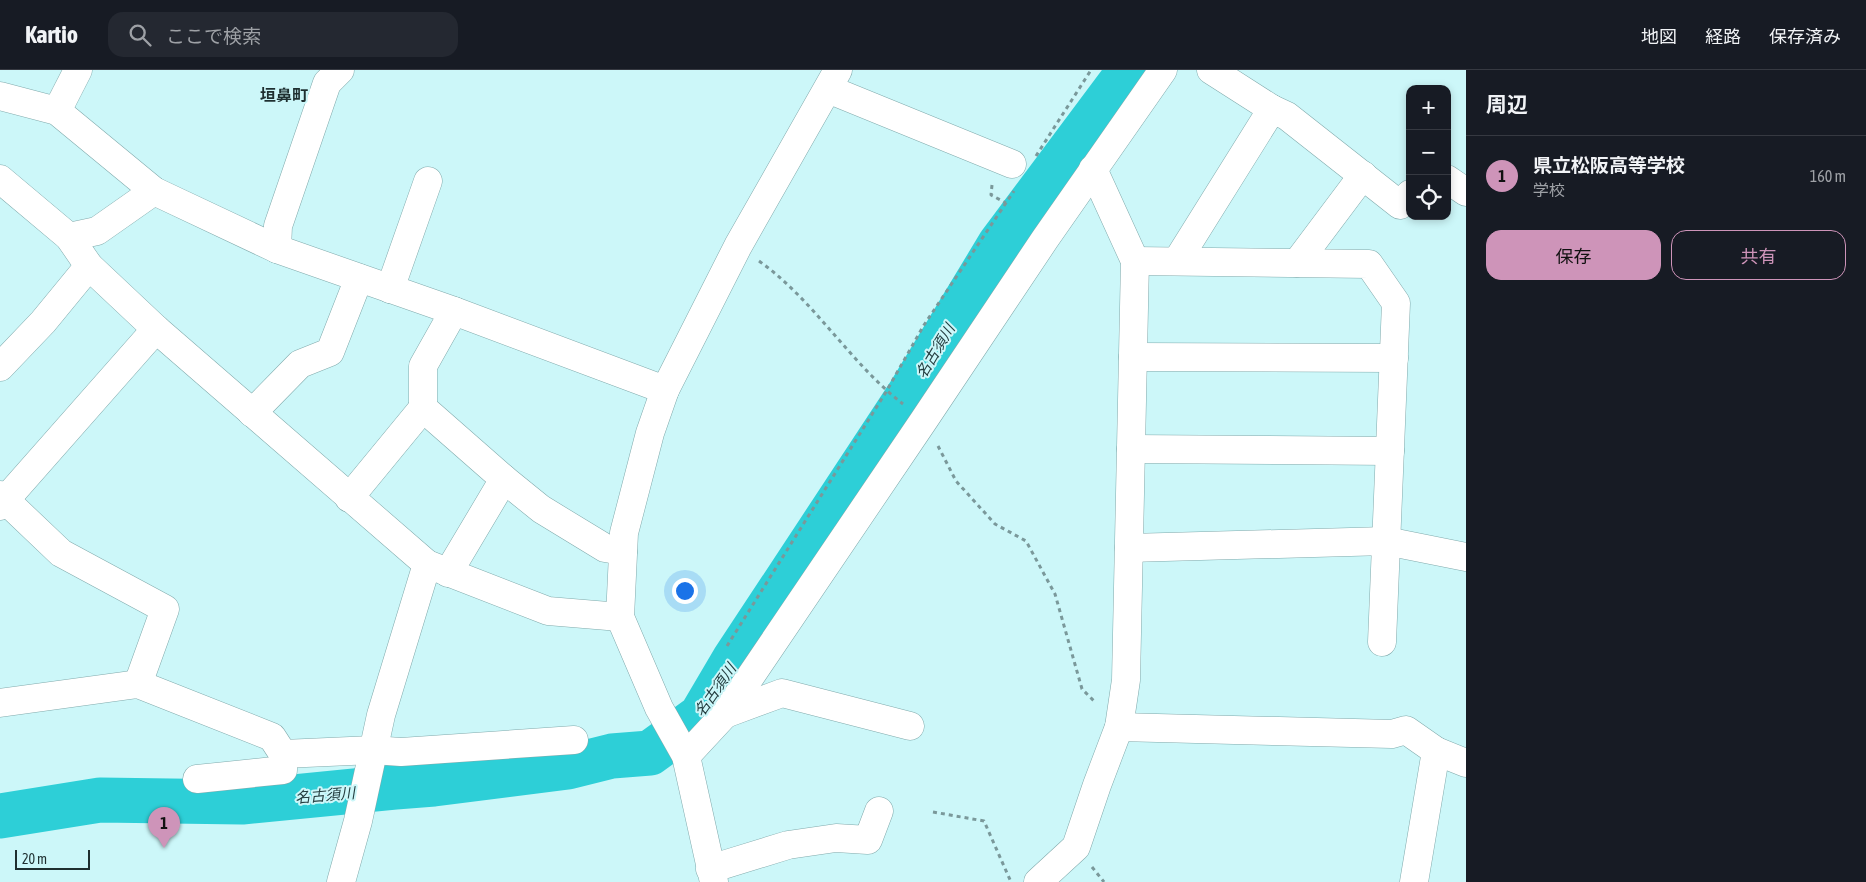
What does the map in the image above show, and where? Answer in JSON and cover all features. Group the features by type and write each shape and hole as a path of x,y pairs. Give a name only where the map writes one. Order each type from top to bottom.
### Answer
{"street":[{"path":"57,111 78,70"},
{"path":"277,249 278,226 327,83 340,70"},
{"path":"686,756 725,714 1093,169 1163,70"},
{"path":"1211,70 1272,109 1287,116 1400,205 1406,198"},
{"path":"879,811 868,840 836,838 788,844 712,875 686,756 659,708 620,617 624,533 648,442 665,390 738,246 833,79 1020,171"},
{"path":"0,96 57,111 154,191 277,249 454,311 665,390"},
{"path":"1176,261 1272,109"},
{"path":"1038,882 1076,847 1119,727 1126,680 1135,261 1093,169"},
{"path":"1297,263 1363,176"},
{"path":"0,180 69,237 89,266 156,329 349,498 437,569 548,611 620,617"},
{"path":"390,289 428,182"},
{"path":"1451,182 1466,192"},
{"path":"69,237 97,231 154,191"},
{"path":"1135,261 1369,264 1396,303 1382,642"},
{"path":"0,367 43,322 89,266"},
{"path":"252,414 300,364 330,352 359,278"},
{"path":"349,498 423,408 423,366 454,311"},
{"path":"138,684 165,608 61,553 2,500 156,329"},
{"path":"1133,357 1394,358"},
{"path":"423,408 541,509 605,548 623,551"},
{"path":"1131,449 1390,451"},
{"path":"341,882 358,821 380,715 437,569 504,479"},
{"path":"1129,548 1386,541 1466,558"},
{"path":"0,703 138,684 272,738 282,754 283,770 197,779"},
{"path":"725,714 782,692 910,726"},
{"path":"1119,727 1392,734 1406,730 1436,751 1466,763"},
{"path":"282,754 373,750 401,752 574,740"},
{"path":"1414,882 1436,751"}],"path":[{"path":"727,646 887,392 924,325 1020,171 1091,70"},
{"path":"738,246 774,271 825,323 887,392"},
{"path":"924,420 956,481 995,524 1026,541 1055,594 1082,689 1119,727"},
{"path":"933,812 984,822 1010,882"}],"waterway":[{"name":"名古須川","path":"0,816 100,800 242,802 434,784 568,767 612,756 650,753 701,716 734,660 910,393 1000,244 1130,70"}],"place":[{"name":"県立松阪高等学校","path":"164,848"}],"district":[{"name":"垣鼻町","path":"284,95"}]}
